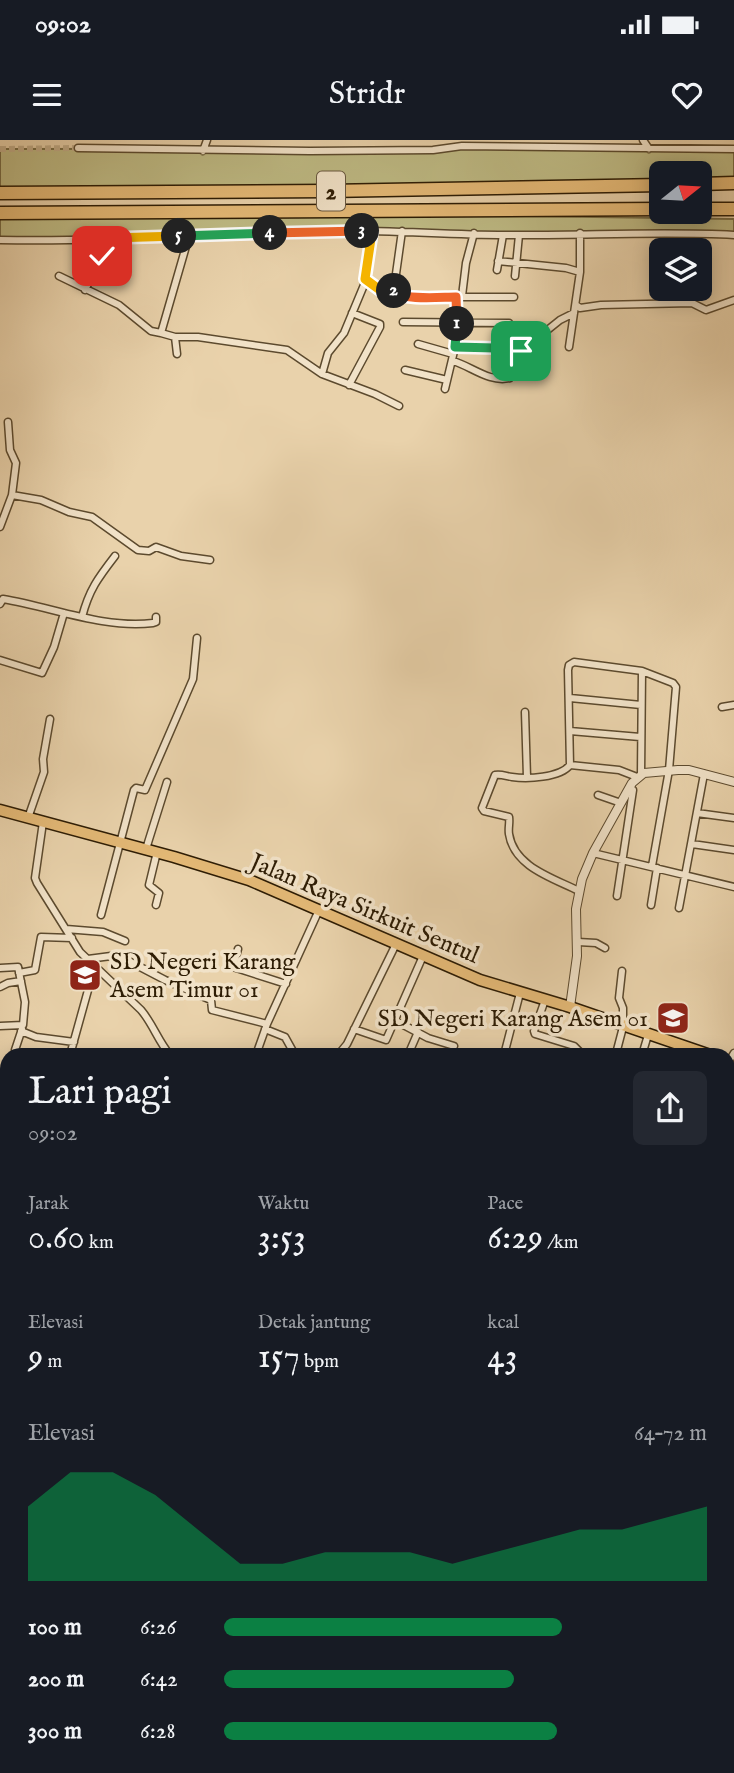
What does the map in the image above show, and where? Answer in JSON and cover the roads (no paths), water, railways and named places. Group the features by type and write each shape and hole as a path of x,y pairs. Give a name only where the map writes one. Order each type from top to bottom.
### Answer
{"highway":[{"path":"712,184 734,183"},
{"name":"2","path":"0,193 649,185"},
{"name":"2","path":"0,213 649,209"},
{"path":"712,209 734,209"}],"main road":[{"name":"Jalan Raya Sirkuit Sentul","path":"0,810 249,880 480,980 570,1007 688,1048"}],"street":[{"path":"89,148 90,140"},
{"path":"164,150 168,140"},
{"path":"203,151 207,140"},
{"path":"237,149 240,140"},
{"path":"310,151 312,140"},
{"path":"395,149 397,140"},
{"path":"433,150 435,140"},
{"path":"529,148 532,140"},
{"path":"643,140 649,149"},
{"path":"704,140 704,149"},
{"path":"78,148 203,151 433,150 463,143 529,148 734,149"},
{"path":"0,240 323,231 503,235 653,232 734,235"},
{"path":"394,291 402,231"},
{"path":"372,232 365,279 380,290 394,291 399,296 407,297 514,298"},
{"path":"445,389 454,354 459,297 474,233"},
{"path":"569,347 580,272 580,233"},
{"path":"497,270 503,235"},
{"path":"515,276 519,235"},
{"path":"161,333 189,236"},
{"path":"85,290 111,238"},
{"path":"498,261 566,268 580,272"},
{"path":"59,276 119,305 151,331 175,337 198,337 287,351 322,374 399,406"},
{"path":"322,374 328,353 344,333 364,285"},
{"path":"576,305 580,309 601,305 692,303 706,310 734,300"},
{"path":"349,385 380,327 374,321 352,313"},
{"path":"454,354 495,348 511,353 524,349 560,320 574,313"},
{"path":"403,322 509,323"},
{"path":"175,337 177,354"},
{"path":"418,344 454,354 484,375 506,379 510,377 524,349"},
{"path":"405,370 447,380"},
{"path":"0,527 12,495 16,463 10,450 8,422"},
{"path":"12,495 41,500 69,512 92,517 138,550 149,551 156,547 181,556 210,560"},
{"path":"82,617 96,578 115,556"},
{"path":"0,604 3,599 104,622 153,623 156,617"},
{"path":"0,660 42,673 54,647 64,613"},
{"path":"101,915 118,842 134,790 145,790 193,679 197,638"},
{"path":"570,765 569,665 574,662 642,671 673,683 677,688 651,905"},
{"path":"570,1007 578,942 576,909 579,891 593,853 639,776 642,671"},
{"path":"570,698 641,705"},
{"path":"722,707 734,705"},
{"path":"525,712 527,777"},
{"path":"28,818 44,772 43,759 51,719"},
{"path":"570,731 640,737"},
{"path":"579,891 526,863 516,853 510,837 509,817 483,810 495,775 527,777 561,772 570,765 619,770 639,776 669,770 690,770 734,782"},
{"path":"680,908 704,774"},
{"path":"156,905 159,893 149,885 151,851 167,782"},
{"path":"617,896 633,790"},
{"path":"598,795 621,803"},
{"path":"697,813 734,818"},
{"path":"43,822 36,880 72,939 88,959 150,1021 164,1048"},
{"path":"692,844 734,850"},
{"path":"593,853 734,887"},
{"path":"258,1048 319,910"},
{"path":"66,929 103,932 125,941"},
{"path":"0,987 35,970 41,937 72,939"},
{"path":"578,942 596,943 605,948"},
{"path":"344,1048 396,944"},
{"path":"238,949 233,967 286,984"},
{"path":"354,1029 386,1040 423,956"},
{"path":"88,959 121,957 211,1000 212,1010 266,1026 285,1037 291,1048"},
{"path":"72,1048 95,965"},
{"path":"0,968 15,966 25,1002 22,1028 16,1048"},
{"path":"618,1048 623,1027 623,1008 619,998 622,971"},
{"path":"506,1048 520,993"},
{"path":"545,1000 534,1031 536,1034 578,1048"},
{"path":"396,1021 454,1046"},
{"path":"0,1026 22,1028 36,1037 74,1042"},
{"path":"411,1048 418,1032"},
{"path":"644,1048 648,1035"}],"tunnel":[{"path":"0,149 78,148"}],"place":[{"name":"SD Negeri Karang Asem Timur 01","path":"85,975"},
{"name":"SD Negeri Karang Asem 01","path":"673,1018"}]}
